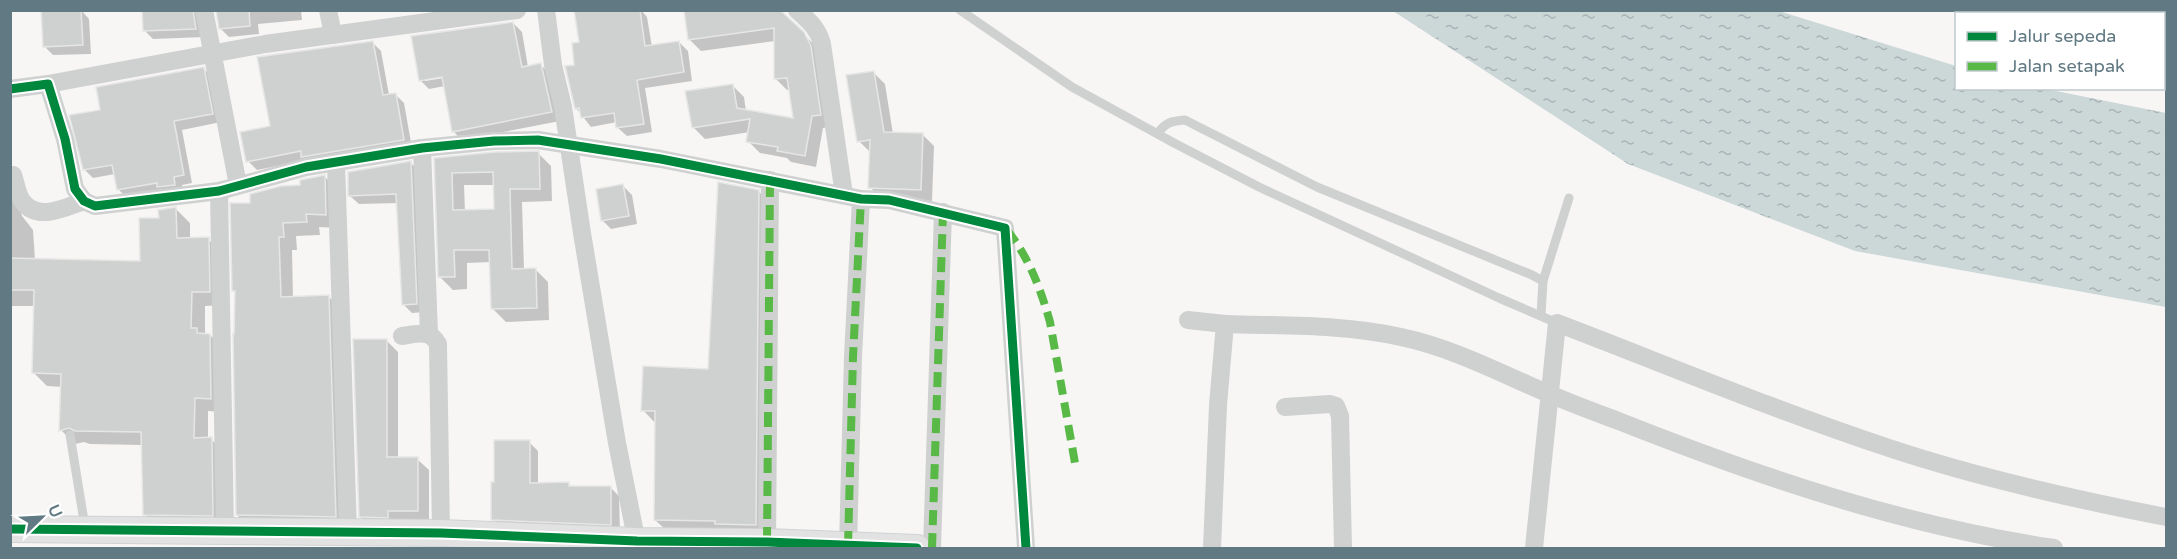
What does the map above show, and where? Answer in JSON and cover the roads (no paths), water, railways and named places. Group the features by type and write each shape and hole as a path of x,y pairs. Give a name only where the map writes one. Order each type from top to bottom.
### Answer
{"street":[{"path":"204,10 238,185"},
{"path":"328,10 333,35"},
{"path":"10,89 333,35 517,10"},
{"path":"546,10 553,65 569,144 611,408 637,545"},
{"path":"797,10 819,32 852,197 853,357 848,546"},
{"path":"48,84 75,189 84,201 95,206 219,190 306,166 422,148 527,140 569,144 852,197 889,200 1005,228 1026,549"},
{"path":"422,148 429,334"},
{"path":"336,163 348,531"},
{"path":"13,175 22,201 34,210 50,212 84,201"},
{"path":"767,542 770,180"},
{"path":"219,190 225,531"},
{"path":"932,549 943,212"},
{"path":"1534,549 1549,394 1549,319 1812,422 1891,449 2079,500 2166,517"},
{"path":"1188,320 1225,324 1324,327 1398,336 1488,365 1549,394 1755,472 1898,516 2054,549"},
{"path":"1212,549 1218,405 1225,324"},
{"path":"402,336 429,334 438,344 441,533"},
{"path":"1285,407 1329,404 1336,406 1339,411 1343,549"},
{"path":"10,529 441,533 637,545 767,542 917,549"}],"lane":[{"path":"960,10 1072,87 1259,187 1549,319"},
{"path":"1158,133 1164,124 1185,120 1317,187 1543,281"},
{"path":"1549,319 1543,281 1569,198"},
{"path":"70,435 85,530"}],"water":[{"path":"1393,11 1779,11 1955,66 1955,90 2051,90 2166,113 2166,307 1855,251 1628,164"}]}
